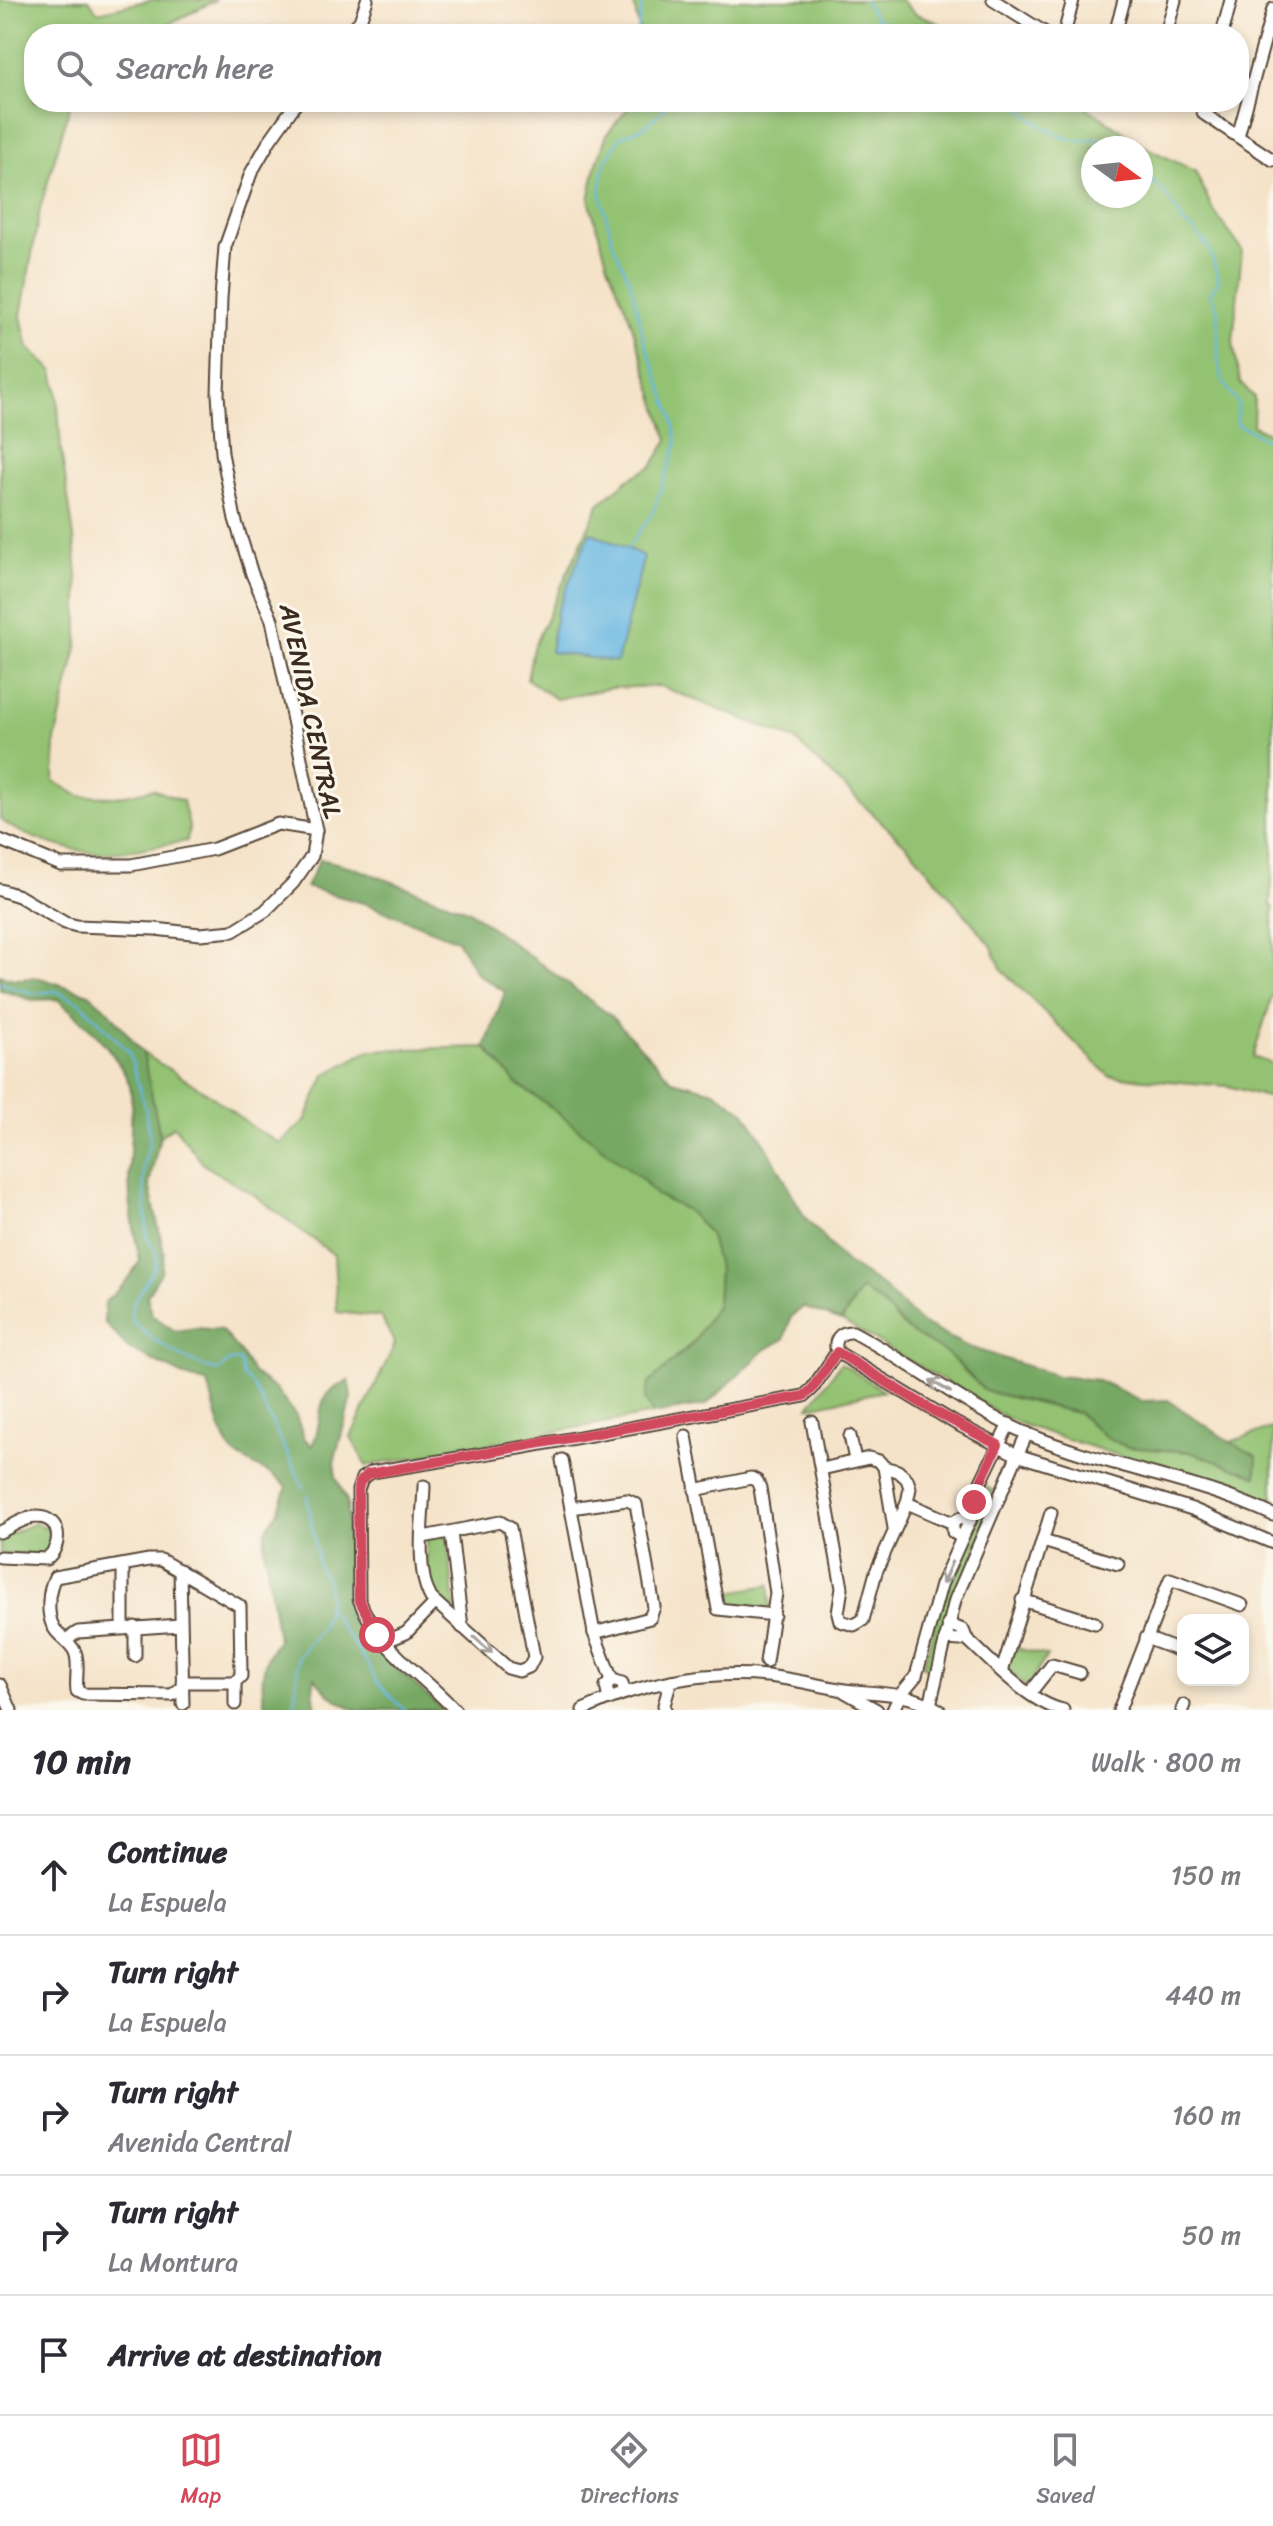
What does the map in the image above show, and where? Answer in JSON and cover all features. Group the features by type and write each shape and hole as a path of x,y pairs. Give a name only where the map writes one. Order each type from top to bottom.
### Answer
{"street":[{"path":"357,24 367,0"},
{"path":"993,0 1031,24"},
{"path":"1017,15 1021,0"},
{"path":"1067,24 1073,0"},
{"path":"1118,24 1124,0"},
{"path":"1169,24 1175,0"},
{"path":"1225,24 1231,0"},
{"path":"1249,96 1273,9"},
{"name":"AVENIDA CENTRAL","path":"0,890 19,896 65,923 77,926 200,934 233,931 265,911 293,883 312,856 316,830 272,620 252,574 235,519 222,453 218,394 225,247 251,173 290,112"},
{"path":"1203,112 1273,160"},
{"path":"1238,136 1245,112"},
{"path":"0,840 61,865 131,865 214,849 278,824 316,830"},
{"path":"1273,1515 1215,1491 1109,1462 1027,1433 941,1387 853,1332 838,1337 835,1345 837,1352 934,1411 1017,1455 1192,1509 1273,1543"},
{"path":"455,1710 384,1642 367,1618 359,1599 358,1490 360,1482 368,1474 804,1396 837,1352"},
{"path":"812,1422 842,1588 838,1613 840,1621 854,1625 863,1620 876,1572 910,1491 907,1479 876,1459 855,1460 822,1469"},
{"path":"893,1710 918,1669 937,1597 970,1521 980,1484 1009,1424"},
{"path":"583,1710 646,1687 717,1675 756,1675 837,1689 900,1695 933,1708 936,1674 960,1585 1027,1433"},
{"path":"686,1436 718,1609 774,1615"},
{"path":"850,1436 855,1460"},
{"path":"562,1460 594,1633 612,1680"},
{"path":"884,1467 894,1528"},
{"path":"695,1490 751,1478 757,1481 776,1593 766,1662"},
{"path":"980,1484 991,1482 1000,1492"},
{"path":"423,1537 500,1522 510,1528 534,1657 531,1665 523,1671 512,1670 435,1603 423,1584 423,1537 424,1486"},
{"path":"571,1508 627,1500 636,1504 654,1607 652,1614 650,1618 594,1633"},
{"path":"907,1503 953,1523"},
{"path":"1002,1671 1051,1513"},
{"path":"0,1532 30,1518 40,1517 56,1529 59,1542 56,1550 46,1559 0,1557"},
{"path":"962,1538 953,1532 953,1523 957,1518 970,1521"},
{"path":"451,1532 462,1627"},
{"path":"1043,1541 1118,1564"},
{"path":"46,1559 55,1577 49,1593 51,1620 76,1657 77,1691 83,1694 172,1695 182,1685 235,1682 241,1676 240,1606 167,1562 155,1560 55,1577"},
{"path":"123,1565 135,1656"},
{"path":"180,1570 183,1704"},
{"path":"1119,1710 1170,1579 1242,1605"},
{"path":"1022,1600 1095,1623"},
{"path":"384,1642 406,1633 435,1603"},
{"path":"948,1624 963,1630 965,1637 1030,1693 1063,1710"},
{"path":"66,1640 78,1632 180,1625"},
{"path":"402,1659 406,1633"},
{"path":"945,1639 965,1637"},
{"path":"1146,1638 1177,1650"},
{"path":"756,1675 758,1666 766,1662"},
{"path":"766,1662 773,1666 774,1677"},
{"path":"1030,1693 1052,1665 1080,1673"},
{"path":"918,1669 936,1674"},
{"path":"612,1680 622,1683 625,1693"},
{"path":"609,1699 606,1688 612,1680"},
{"path":"665,1708 671,1681"},
{"path":"235,1682 235,1704"},
{"path":"0,1685 11,1710"},
{"path":"646,1687 665,1708"},
{"path":"837,1689 877,1710"}],"green space":[{"path":"0,0 89,0 97,12 151,0 216,0 169,24 24,24 24,112 68,112 40,209 21,316 28,347 53,371 57,390 78,592 78,643 55,740 54,781 79,796 116,797 153,789 183,801 189,827 187,841 121,852 88,852 61,847 34,837 0,819"},
{"path":"633,0 901,0 914,13 940,24 638,24"},
{"path":"625,112 1093,112 1130,136 1081,136 1081,208 1153,208 1153,151 1195,171 1212,208 1242,250 1233,342 1240,382 1254,397 1253,426 1273,435 1273,868 1270,905 1273,907 1273,994 1253,1057 1273,1064 1273,1099 1228,1086 1109,1076 1002,970 991,945 912,851 794,739 660,686 611,688 556,699 527,679 533,648 599,504 627,480 652,466 668,440 589,200 607,134"},
{"path":"320,859 352,867 468,910 611,1016 672,1080 714,1091 744,1112 765,1143 804,1216 845,1262 882,1286 921,1323 966,1346 1057,1376 1098,1380 1142,1401 1168,1400 1230,1442 1257,1456 1256,1476 1190,1452 1127,1447 1106,1437 1078,1413 985,1391 948,1354 907,1330 881,1303 861,1289 841,1321 803,1307 791,1317 784,1339 765,1350 706,1405 653,1414 645,1399 649,1383 693,1343 717,1304 719,1270 709,1233 687,1210 656,1195 643,1180 517,1084 485,1047 505,992 476,973 457,940 367,904 306,887"},
{"path":"0,975 14,979 40,978 89,994 109,1011 143,1053 160,1136 149,1184 164,1253 161,1272 147,1296 152,1315 175,1331 196,1328 221,1330 253,1373 276,1390 296,1416 304,1438 312,1446 323,1401 336,1387 349,1380 351,1398 334,1463 336,1477 347,1501 350,1610 367,1641 443,1710 357,1710 333,1697 315,1677 316,1710 266,1710 263,1674 268,1656 278,1640 264,1547 266,1530 278,1511 287,1487 275,1476 229,1448 208,1383 182,1375 129,1349 104,1322 105,1302 124,1284 140,1261 130,1197 132,1113 129,1083 107,1047 57,999 32,1000 0,990"},
{"path":"485,1047 517,1084 643,1180 656,1195 687,1210 709,1233 719,1270 717,1304 693,1343 676,1357 645,1399 653,1414 366,1466 351,1437 395,1344 381,1317 337,1312 334,1255 254,1195 204,1165 174,1126 160,1136 143,1053 280,1143 305,1121 325,1075 370,1050"},
{"path":"861,1289 881,1303 907,1330 948,1354 985,1391 1078,1413 1106,1437 1127,1447 1190,1452 1215,1461 1249,1453 1230,1442 1273,1428 1273,1505 1007,1418 842,1321"},
{"path":"841,1363 884,1391 809,1407"},
{"path":"983,1486 996,1492 934,1669 923,1666 944,1590 978,1512"},
{"path":"35,1523 46,1527 50,1534 51,1544 44,1554 0,1554 0,1538"},
{"path":"447,1535 456,1615 437,1597 427,1573 427,1538"},
{"path":"770,1585 770,1608 721,1606 719,1594"},
{"path":"1013,1647 1047,1656 1027,1687 1006,1669"}],"water":[{"path":"590,532 644,556 617,662 550,652 556,613"}],"waterway":[{"path":"639,24 643,0"},
{"path":"864,0 875,17 885,24"},
{"path":"628,548 653,512 677,443 672,415 644,340 631,284 613,243 600,191 605,163 620,137 644,127 661,112"},
{"path":"1025,112 1053,132 1081,140"},
{"path":"1153,182 1183,223 1194,230 1209,248 1219,280 1210,293 1218,310 1218,361 1224,384 1238,403 1237,424 1273,443"},
{"path":"0,982 35,993 56,991 81,1003 129,1052 145,1107 150,1139 143,1168 147,1237 156,1252 156,1265 132,1306 131,1319 159,1343 207,1368 218,1371 230,1361 240,1360 243,1376 253,1385 304,1488"},
{"path":"294,1710 298,1657 322,1627 329,1600 327,1580 319,1568 307,1496"},
{"path":"329,1609 376,1681 404,1710"}],"route":[{"path":"377,1635 359,1599 358,1490 362,1478 368,1474 804,1396 837,1352 934,1411 998,1445 974,1502"}]}
